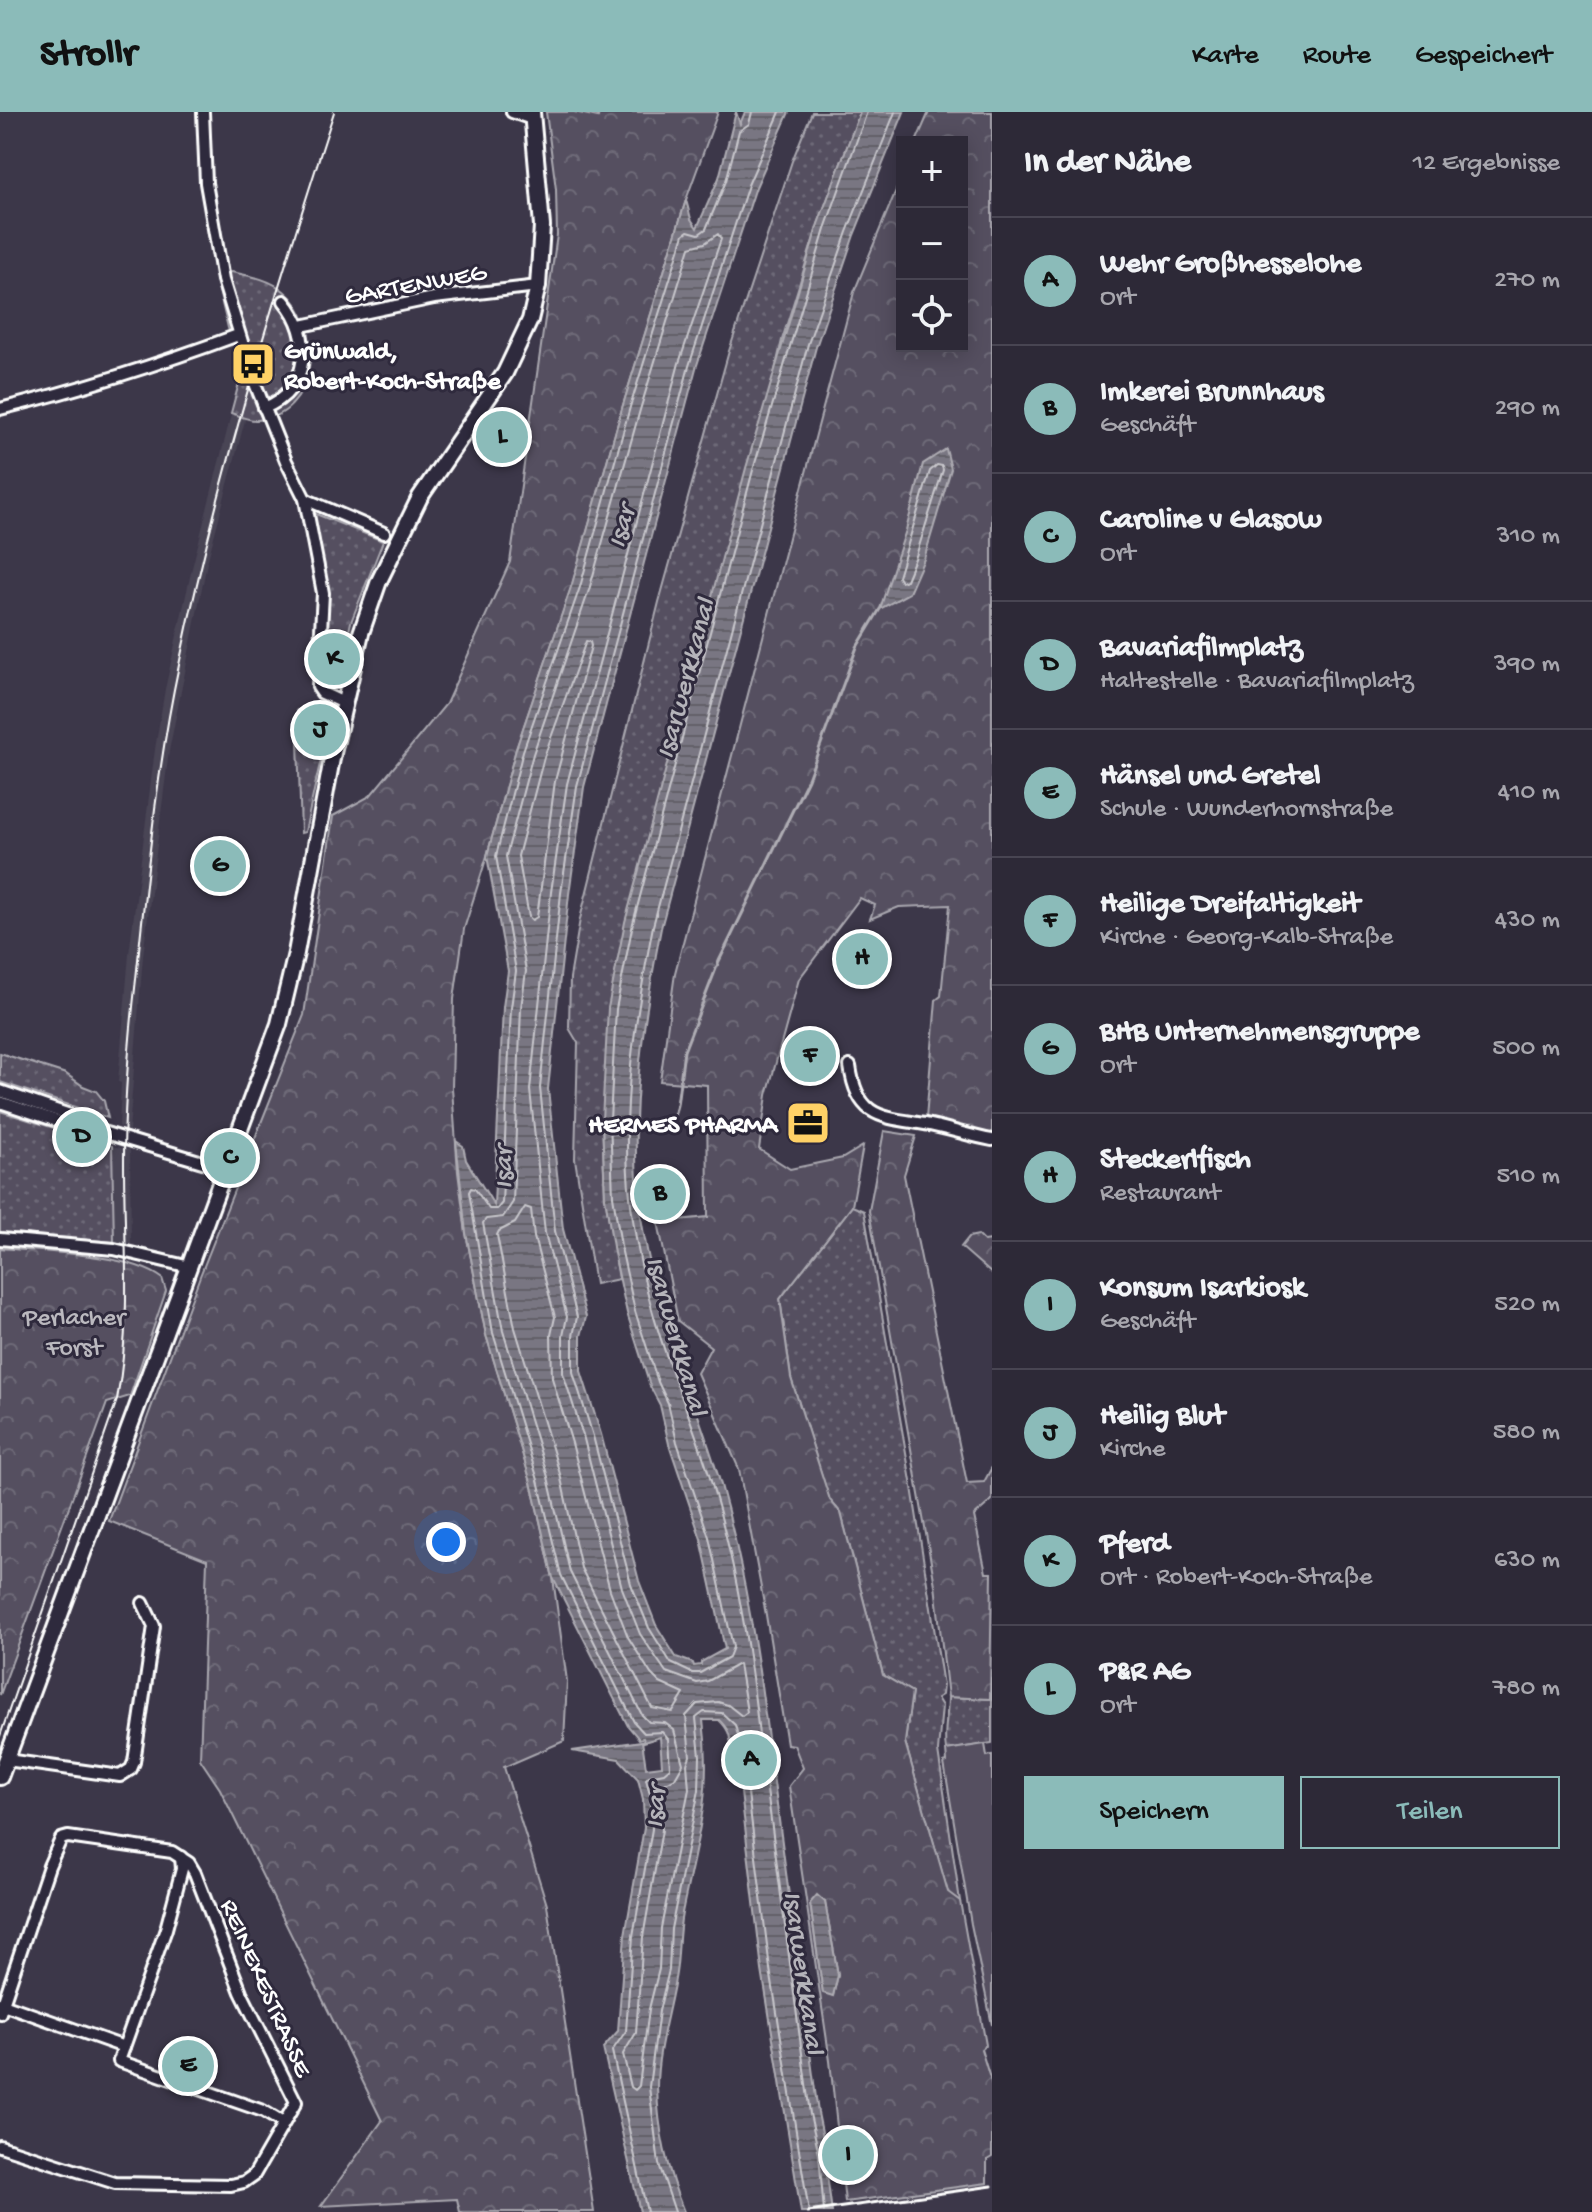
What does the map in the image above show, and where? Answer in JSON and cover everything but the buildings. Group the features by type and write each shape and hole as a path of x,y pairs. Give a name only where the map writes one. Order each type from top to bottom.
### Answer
{"main road":[{"path":"0,1777 282,1013 344,703 361,633 379,581 420,497 505,373 525,334 538,286 542,256 542,208 532,115"}],"street":[{"path":"203,112 206,183 213,233 238,335 264,408 305,499 323,593 318,687 322,693 344,703"},
{"path":"512,112 532,115"},
{"name":"GARTENWEG","path":"301,326 421,300 538,286"},
{"path":"264,408 275,404 290,389 302,368 301,326 284,301"},
{"path":"0,409 75,391 238,335"},
{"path":"305,499 384,533"},
{"path":"850,1066 858,1098 878,1116 992,1140"},
{"path":"0,1091 70,1115 79,1125"},
{"path":"0,1102 66,1124 228,1163"},
{"path":"0,1239 114,1249 190,1267"},
{"path":"7,1760 120,1776 131,1769 154,1626 143,1603"},
{"path":"124,2047 1,2007 49,1866 61,1839 68,1837 157,1850 181,1857 182,1869 166,1929 124,2047 119,2061 263,2111 283,2123"},
{"name":"REINEKESTRASSE","path":"0,2146 115,2183 231,2185 244,2182 254,2175 296,2102 241,1992 195,1873 181,1857"}],"shaded area":[{"path":"243,368 252,394 207,563 169,751 143,956 129,1131 119,1126 121,1083 118,1082 129,954 155,749 192,568"},
{"path":"0,1107 130,1150 131,1243 114,1242 113,1261 0,1248"}],"green space":[{"path":"546,112 574,112 598,117 599,112 718,112 686,200 572,585 516,749 464,929 454,999 452,1088 466,1233 486,1335 531,1482 553,1578 567,1681 564,1741 504,1767 547,1905 594,2212 460,2212 457,2199 321,2206 382,2121 220,1789 200,1759 207,1560 109,1521 200,1276 304,1015 333,816 370,796 446,704 510,562 557,235 556,189"},
{"path":"812,112 860,112 818,224 782,340 602,1120 605,1197 619,1279 595,1284 575,1159 578,1043 569,1028 570,978 580,919 659,602 729,351 792,161"},
{"path":"929,112 992,112 992,1135 926,1118 936,1000 941,996 950,905 899,907 870,919 875,905 860,898 799,979 767,1095 759,1149 790,1169 843,1158 863,1146 852,1206 780,1299 791,1378 830,1500 841,1513 883,1675 912,1692 905,1742 948,1892 960,1901 986,2045 981,2049 992,2085 992,2157 987,2160 987,2183 845,2202 830,2061 789,1786 803,1768 794,1745 787,1744 739,1469 697,1373 711,1347 678,1321 658,1222 708,1217 707,1085 660,1081 675,973 854,292 896,190 896,352 968,352 968,136 919,136","holes":["825,1902 838,1975 833,1996 823,1992 810,1903"]},
{"path":"232,272 266,281 284,291 298,306 306,325 310,347 309,368 303,388 292,405 276,416 255,420 231,413 243,368 228,328 215,274"},
{"path":"311,512 383,541 351,622 338,680 333,683 326,674 327,590"},
{"path":"315,705 327,714 329,722 305,832 301,833 297,710"},
{"path":"0,1053 66,1074 96,1091 104,1101 108,1118 0,1082"},
{"path":"0,1111 112,1146 114,1242 0,1232"},
{"path":"884,1131 916,1136 904,1175 967,1483 984,1482 992,1467 992,1500 974,1516 986,1573 992,1573 990,1699 948,1697 935,1585 869,1211"},
{"path":"852,1206 864,1211 943,1685 942,1695 937,1698 942,1706 938,1751 960,1901 948,1893 905,1742 912,1692 883,1675 841,1513 830,1501 791,1378 780,1299"},
{"path":"978,1235 984,1241 992,1240 992,1274 961,1247 969,1237"},
{"name":"Perlacher Forst","path":"0,1248 84,1255 128,1263 162,1278 166,1291 130,1396 107,1403 0,1695"},
{"path":"992,1678 992,1743 946,1750 948,1697 990,1699"},
{"path":"985,1744 987,1756 992,1755 992,2025 971,1924 944,1763 947,1762 946,1750"}],"water":[{"name":"Isar","path":"736,112 740,124 745,112 789,112 756,187 696,368 584,787 548,1089 563,1229 586,1317 581,1336 581,1371 601,1434 639,1581 656,1625 676,1657 694,1666 701,1665 701,1662 725,1649 701,1539 669,1444 660,1405 650,1386 627,1313 614,1253 605,1197 602,1120 608,1008 625,922 746,468 818,224 860,112 904,112 854,235 816,347 661,928 644,1027 636,1126 638,1193 643,1231 661,1305 730,1518 751,1619 770,1754 737,1760 729,1735 719,1720 703,1720 706,1747 704,1795 681,1921 676,1973 661,2044 657,2087 665,2151 684,2212 640,2212 603,2048 618,2031 625,1935 644,1828 643,1799 638,1779 619,1759 572,1751 642,1741 646,1768 662,1766 660,1737 644,1742 628,1726 553,1578 531,1482 486,1335 466,1233 456,1141 463,1146 466,1160 494,1205 503,1007 508,971 487,856 516,749 572,584 686,200 697,228 719,178"},
{"path":"946,449 951,469 924,559 909,593 880,609 906,530 923,464"},
{"path":"771,1760 818,2113 827,2156 832,2212 801,2212 762,1970 738,1767"},
{"path":"817,1895 825,1902 838,1975 833,1996 823,1993 810,1903"}],"waterway":[{"path":"671,1127 684,1051 719,961 808,779 857,647 880,609"}],"tram line":[{"path":"0,1736 117,1400 126,1311 124,1163 127,1071 165,743 179,665 211,525 269,317 334,112"}],"railway":[{"path":"808,2212 992,2186"}],"place":[{"name":"Grünwald, Robert-Koch-Straße","path":"253,364"},
{"name":"P&R AG","path":"502,437"},
{"name":"Pferd","path":"334,659"},
{"name":"Heilig Blut","path":"320,730"},
{"name":"BHB Unternehmensgruppe","path":"220,866"},
{"name":"Steckerlfisch","path":"862,959"},
{"name":"Heilige Dreifaltigkeit","path":"810,1056"},
{"name":"HERMES PHARMA","path":"808,1123"},
{"name":"Bavariafilmplatz","path":"82,1137"},
{"name":"Caroline v Glasow","path":"230,1158"},
{"name":"Imkerei Brunnhaus","path":"660,1194"},
{"name":"Wehr Großhesselohe","path":"751,1760"},
{"name":"Hänsel und Gretel","path":"188,2066"},
{"name":"Konsum Isarkiosk","path":"848,2155"}],"water label":[{"name":"Isarwerkkanal","path":"683,678"},
{"name":"Isarwerkkanal","path":"679,1335"},
{"name":"Isarwerkkanal","path":"806,1972"}]}
